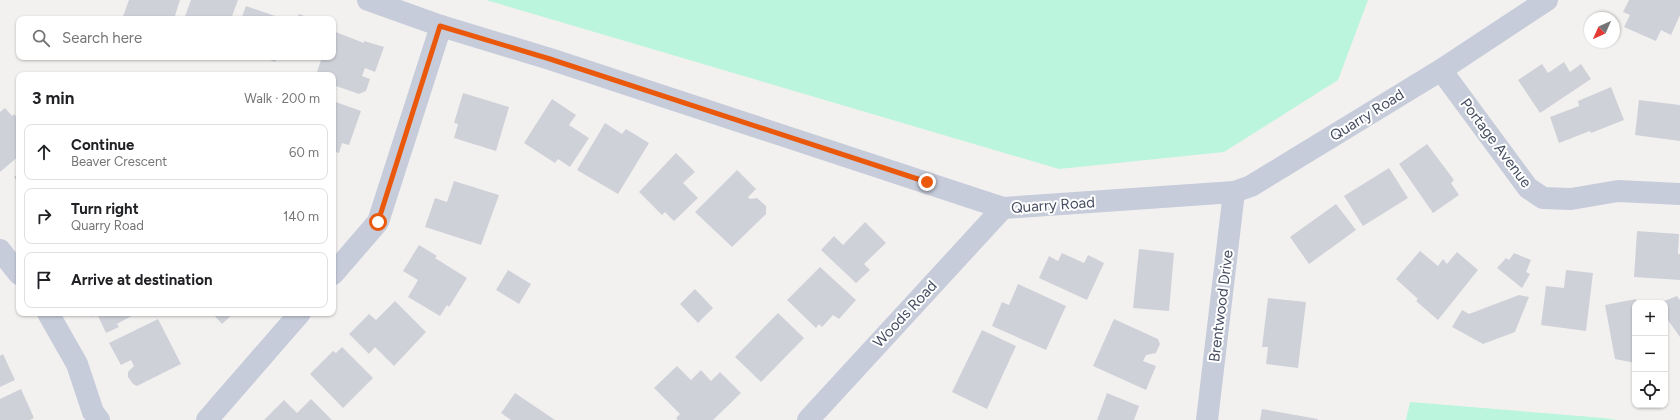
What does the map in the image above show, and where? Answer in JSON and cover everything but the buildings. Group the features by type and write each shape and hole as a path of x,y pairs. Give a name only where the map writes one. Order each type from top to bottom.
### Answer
{"street":[{"name":"Quarry Road","path":"368,0 440,26 550,59 1003,208 1234,192 1252,186 1441,70 1547,0"},
{"path":"336,271 378,222 440,26"},
{"name":"Portage Avenue","path":"1441,70 1528,188 1543,198 1571,199 1618,191 1680,194"},
{"name":"Brentwood Drive","path":"1208,420 1234,192"},
{"name":"Woods Road","path":"808,420 1003,208"},
{"path":"0,250 16,270"},
{"path":"50,316 77,364 93,412 99,420"},
{"path":"207,420 297,316"}],"green space":[{"path":"486,0 1368,0 1338,80 1224,152 1059,169"},
{"path":"1410,402 1604,418 1617,420 1406,420"}],"route":[{"path":"378,222 440,26 550,59 927,182"}]}
